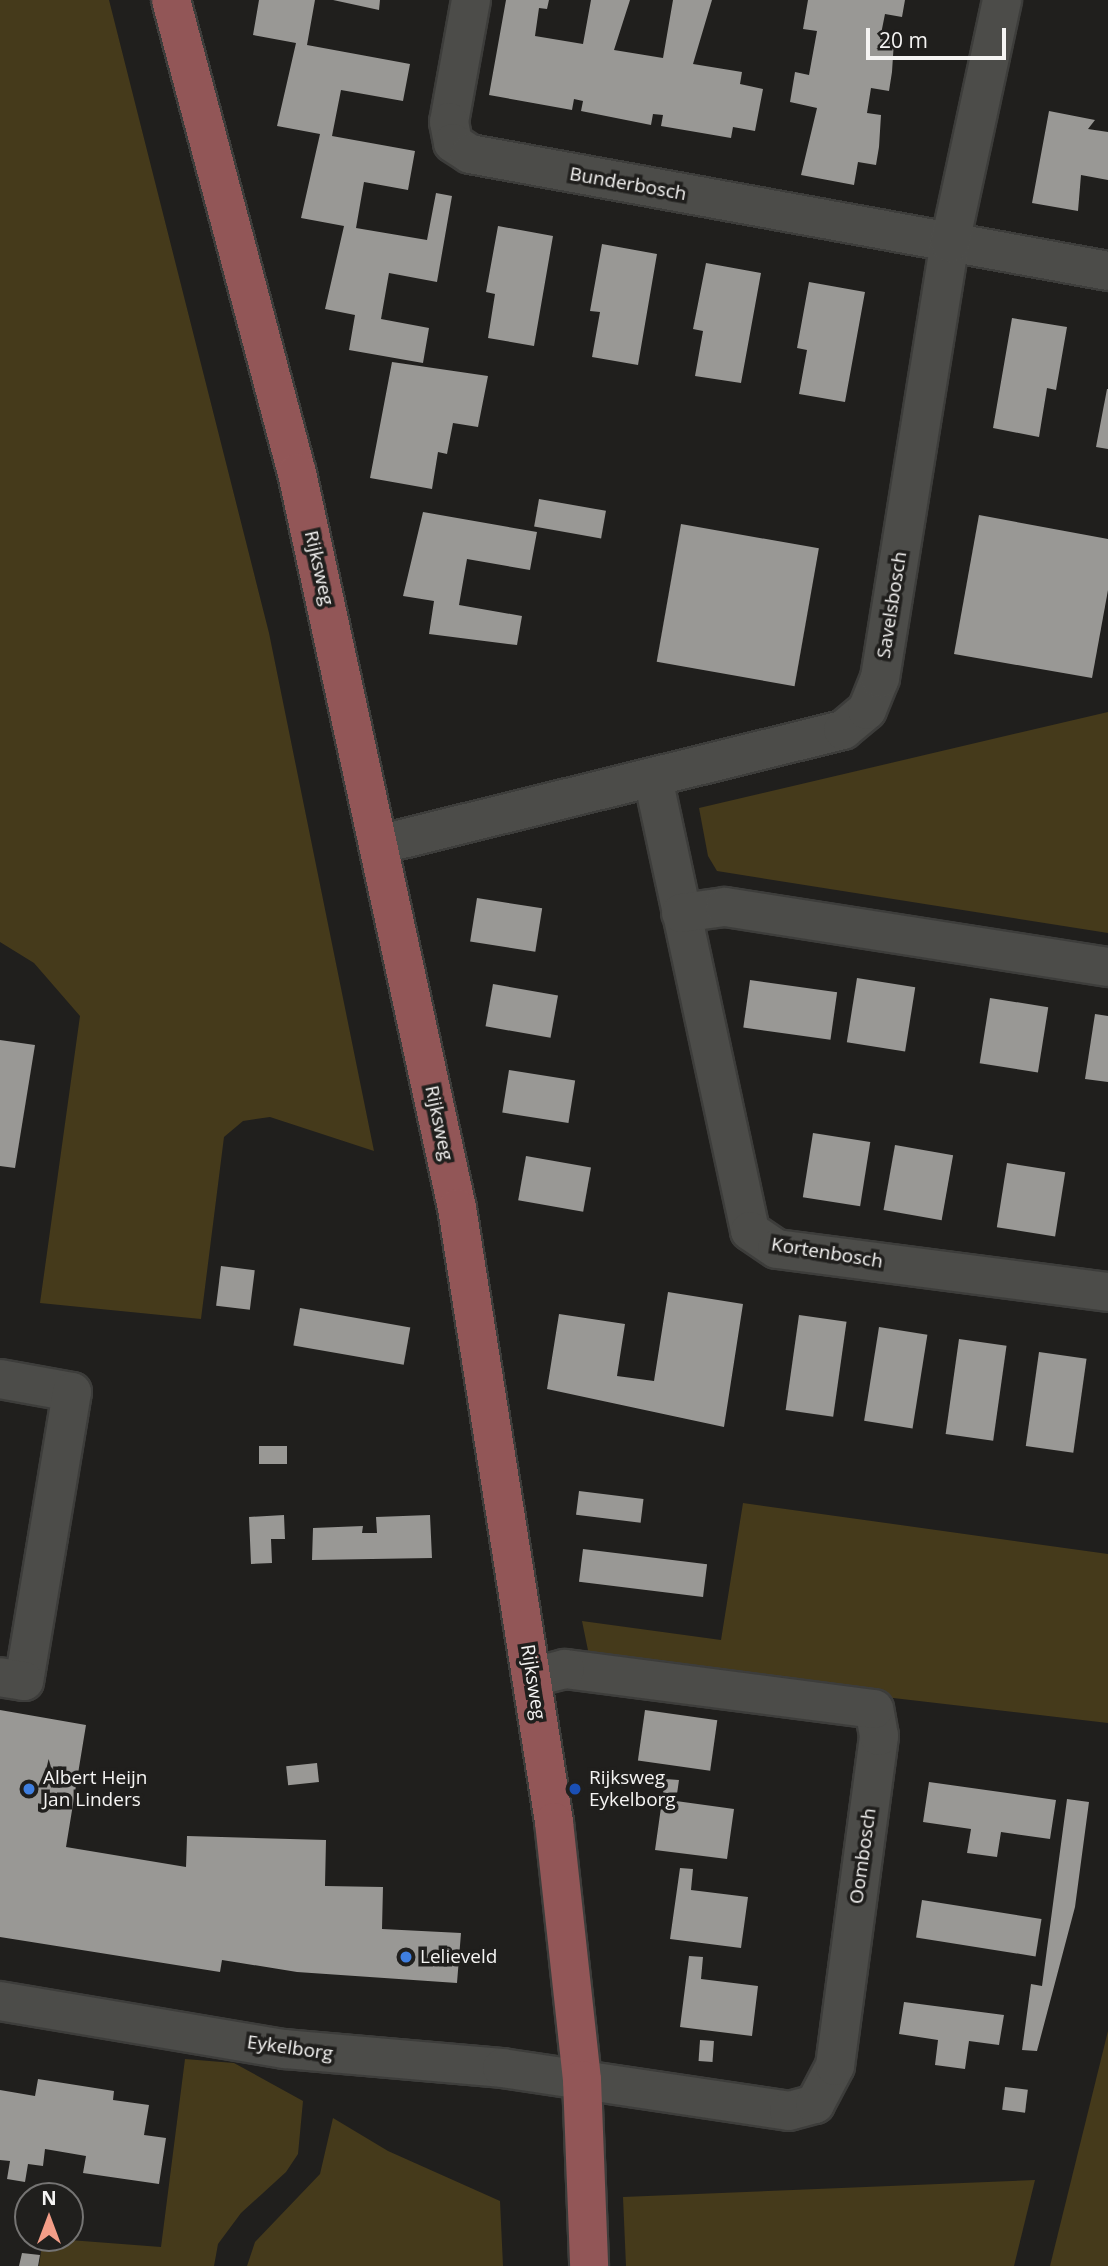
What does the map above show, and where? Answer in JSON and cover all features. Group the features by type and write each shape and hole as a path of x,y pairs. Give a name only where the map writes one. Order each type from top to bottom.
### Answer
{"main road":[{"name":"Rijksweg","path":"171,0 298,473 382,844 457,1208 532,1677 582,2080 589,2266"}],"street":[{"name":"Bunderbosch","path":"471,0 449,122 453,143 470,154 1108,271"},
{"name":"Savelsbosch","path":"382,844 844,730 867,710 880,678 950,243 1002,0"},
{"name":"Kortenbosch","path":"653,778 742,1213 761,1242 1108,1292"},
{"path":"681,912 725,907 1108,967"},
{"path":"0,1677 24,1681 72,1392 6,1378"},
{"name":"Oombosch","path":"532,1677 565,1669 874,1709 878,1736 835,2066 815,2104 789,2112 582,2080"},
{"name":"Eykelborg","path":"0,2001 285,2049 582,2080"}],"shaded area":[{"path":"0,0 109,0 269,633 374,1151 270,1117 243,1121 224,1137 201,1319 40,1303 80,1016 34,963 0,942"},
{"path":"1108,712 1108,933 717,871 708,856 699,808"},
{"path":"743,1503 1108,1554 1108,1723 722,1678 592,1670 582,1621 721,1640"},
{"path":"1108,2031 1108,2266 1050,2266"},
{"path":"185,2059 234,2063 303,2101 298,2154 286,2172 241,2213 218,2244 214,2266 39,2266 41,2252 84,2252 84,2241 161,2247"},
{"path":"333,2118 388,2151 500,2201 503,2266 247,2266 255,2242 320,2174"},
{"path":"1035,2180 1014,2266 626,2266 623,2197"}],"building":[{"path":"259,0 315,0 307,45 410,64 403,101 341,90 332,136 415,151 408,190 364,182 356,228 427,240 436,193 452,196 437,282 389,273 381,319 429,328 423,363 349,350 355,315 325,309 344,226 301,218 320,134 277,126 296,43 253,35"},
{"path":"333,0 380,0 379,10"},
{"path":"506,0 549,0 547,9 539,8 535,36 583,44 591,0 630,0 614,50 663,58 673,0 712,0 693,64 742,72 740,84 763,89 755,131 733,127 731,138 661,126 663,115 653,114 651,125 581,111 583,101 574,99 572,110 489,95"},
{"path":"808,0 905,0 902,17 885,14 880,39 894,41 889,91 871,88 867,113 881,115 876,165 858,162 854,185 801,175 817,108 790,102 795,72 809,75 817,31 803,29"},
{"path":"1049,111 1095,120 1088,129 1108,132 1108,180 1081,175 1078,211 1032,203"},
{"path":"498,226 553,236 534,346 488,338 495,294 486,292"},
{"path":"602,244 657,254 638,365 592,357 600,312 590,311"},
{"path":"706,263 761,273 741,383 695,376 703,331 693,329"},
{"path":"809,282 865,292 845,402 799,394 807,350 797,348"},
{"path":"1012,318 1067,327 1056,390 1047,388 1039,437 993,428"},
{"path":"392,362 488,376 478,427 453,423 447,454 438,452 432,489 370,478"},
{"path":"1108,389 1108,449 1096,447"},
{"path":"539,499 606,511 601,538 534,527"},
{"path":"423,512 537,532 530,570 467,559 459,605 522,616 517,645 429,634 434,601 403,596"},
{"path":"979,515 1108,539 1108,590 1092,678 954,654"},
{"path":"681,524 819,548 795,686 657,662"},
{"path":"477,898 542,908 535,952 470,941"},
{"path":"857,978 915,987 905,1051 847,1042"},
{"path":"750,980 837,992 830,1040 743,1028"},
{"path":"493,984 558,995 551,1038 486,1026"},
{"path":"990,998 1048,1007 1038,1072 980,1063"},
{"path":"1095,1014 1108,1016 1108,1082 1085,1079"},
{"path":"0,1040 35,1045 15,1168 0,1166"},
{"path":"509,1070 575,1080 568,1123 502,1112"},
{"path":"813,1133 870,1142 860,1206 803,1197"},
{"path":"895,1145 953,1155 942,1220 884,1210"},
{"path":"526,1156 591,1167 583,1212 518,1200"},
{"path":"1007,1163 1065,1172 1055,1236 997,1227"},
{"path":"221,1266 255,1270 250,1310 216,1306"},
{"path":"668,1292 743,1304 724,1427 547,1389 559,1314 625,1324 617,1376 654,1381"},
{"path":"300,1308 410,1327 404,1365 293,1345"},
{"path":"799,1315 847,1322 833,1417 786,1410"},
{"path":"879,1327 927,1335 913,1428 864,1421"},
{"path":"959,1339 1007,1346 993,1441 946,1434"},
{"path":"1039,1352 1087,1359 1073,1453 1026,1446"},
{"path":"259,1446 287,1446 287,1464 259,1464"},
{"path":"579,1491 644,1499 641,1523 576,1515"},
{"path":"284,1515 285,1539 271,1539 272,1563 251,1564 249,1517"},
{"path":"430,1515 432,1558 312,1560 313,1528 363,1526 362,1533 377,1533 376,1517"},
{"path":"583,1549 707,1564 703,1597 579,1582"},
{"path":"0,1710 86,1725 66,1847 186,1867 187,1836 326,1840 325,1886 383,1887 382,1929 461,1933 457,1983 297,1972 222,1960 220,1972 0,1937"},
{"path":"645,1710 717,1720 710,1771 638,1761"},
{"path":"317,1763 319,1782 288,1785 286,1766"},
{"path":"665,1779 679,1780 676,1801 734,1809 727,1859 655,1850"},
{"path":"929,1782 1056,1800 1050,1839 1001,1832 997,1857 967,1853 971,1829 923,1822"},
{"path":"1067,1799 1089,1802 1075,1907 1037,2051 1022,2050 1031,1984 1042,1986"},
{"path":"680,1868 693,1869 691,1890 748,1897 741,1948 670,1939"},
{"path":"922,1900 1042,1919 1036,1956 916,1938"},
{"path":"689,1956 703,1957 701,1979 758,1986 752,2036 680,2027"},
{"path":"904,2002 1004,2015 999,2045 969,2041 965,2069 935,2065 938,2040 899,2034"},
{"path":"700,2040 714,2041 713,2062 699,2061"},
{"path":"38,2079 114,2091 113,2100 149,2105 144,2135 166,2138 159,2184 83,2173 86,2156 45,2149 43,2166 28,2164 25,2182 7,2179 10,2161 0,2160 0,2090 35,2096"},
{"path":"1005,2087 1028,2090 1025,2113 1002,2110"},
{"path":"22,2253 40,2255 38,2266 19,2266"}],"place":[{"name":"Albert Heijn Jan Linders","path":"29,1789"},
{"name":"Rijksweg Eykelborg","path":"575,1789"},
{"name":"Lelieveld","path":"406,1957"}]}
